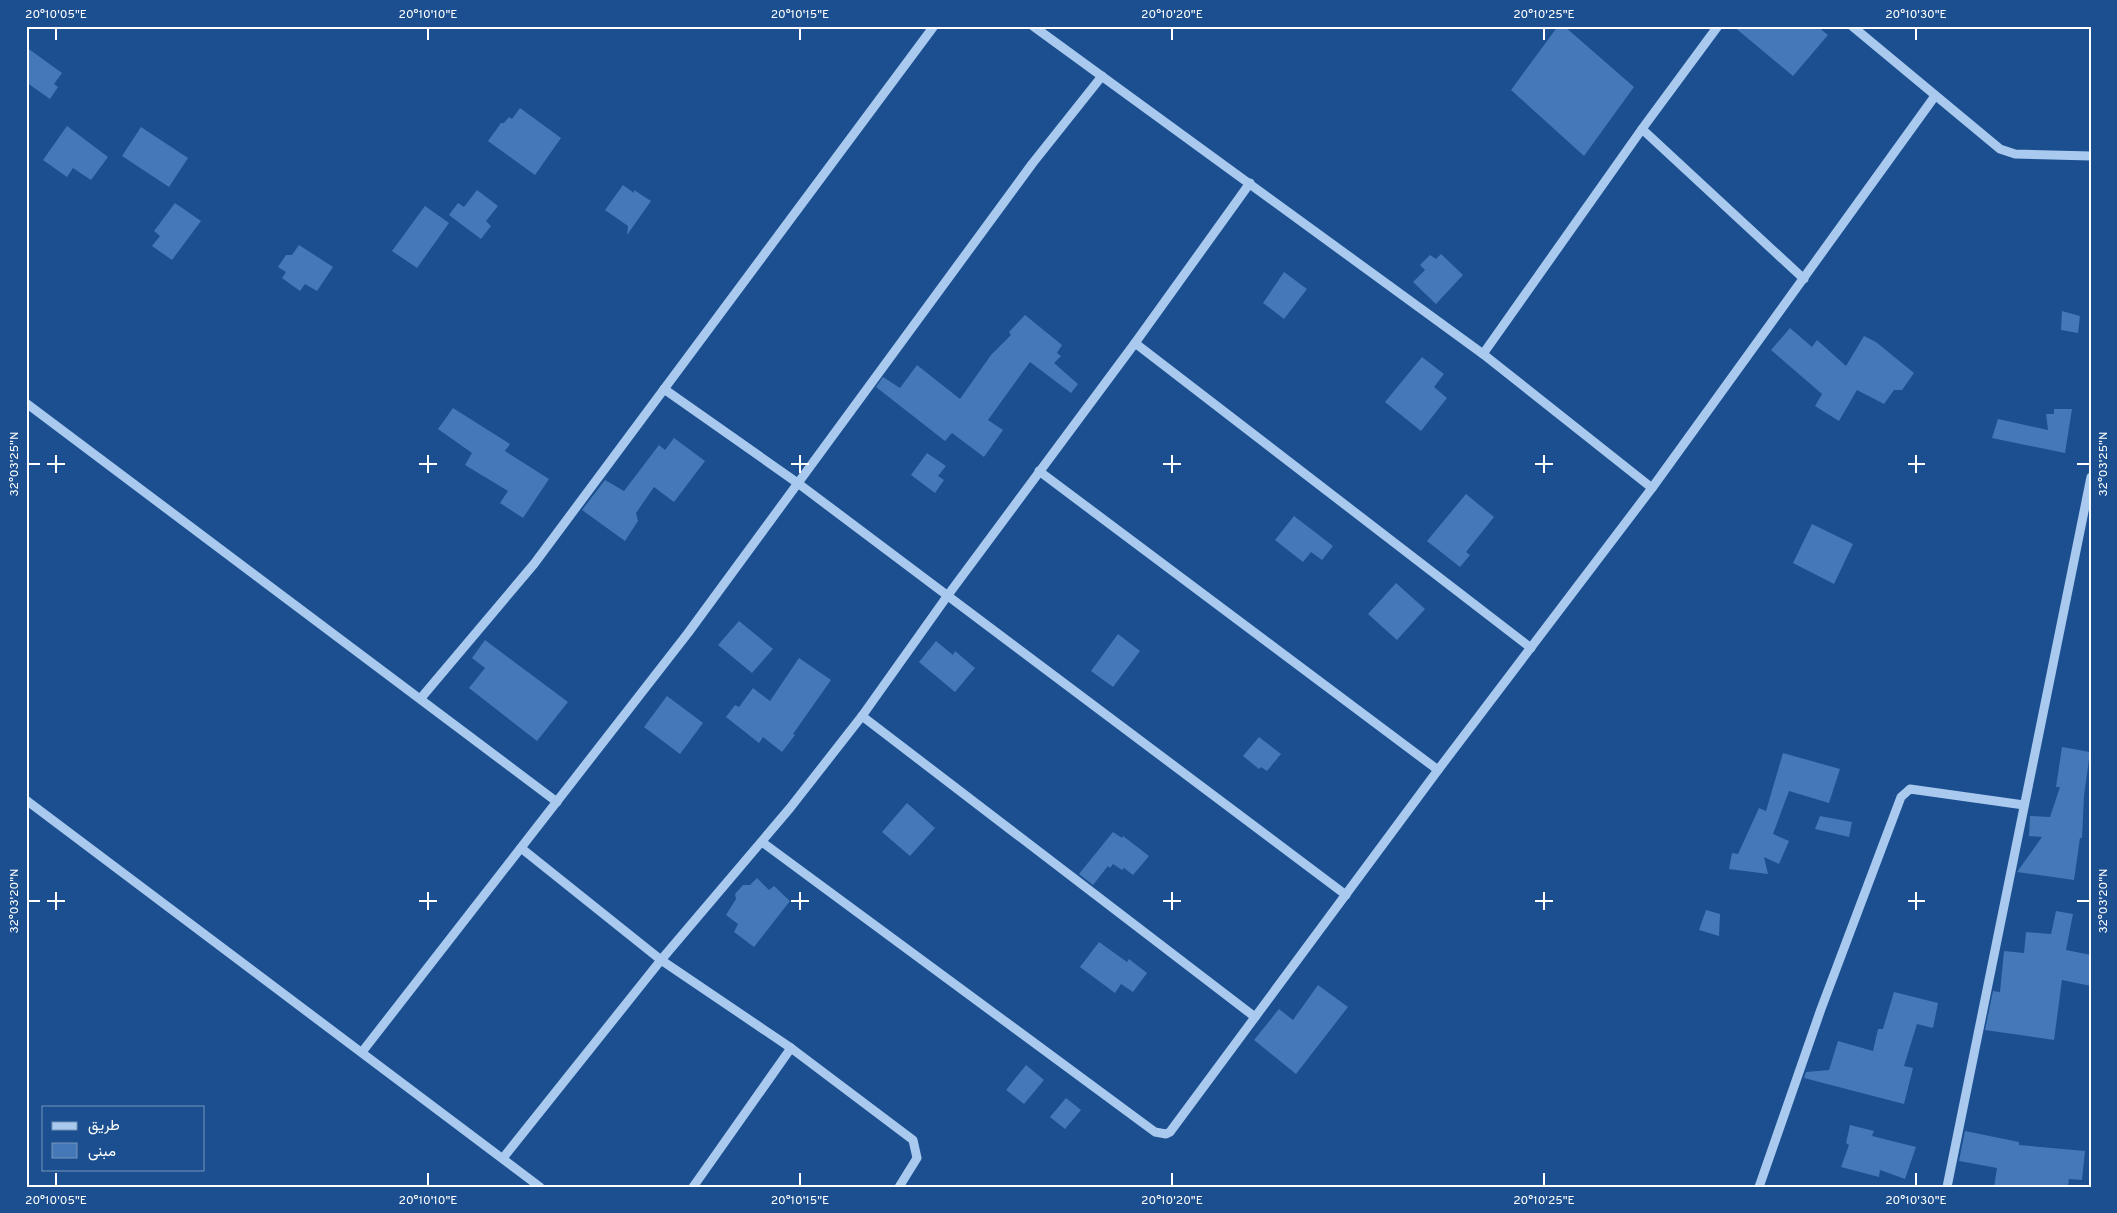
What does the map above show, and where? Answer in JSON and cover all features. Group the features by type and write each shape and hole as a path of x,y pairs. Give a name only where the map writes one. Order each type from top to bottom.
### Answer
{"street":[{"path":"421,698 534,564 934,26"},
{"path":"1033,26 1483,354 1652,488"},
{"path":"1483,354 1642,129 1718,26"},
{"path":"1852,26 2000,149 2015,154 2091,156"},
{"path":"362,1052 688,633 1032,164 1102,76"},
{"path":"762,842 1155,1132 1166,1134 1175,1127 1438,770 1652,488 1935,96"},
{"path":"1642,129 1804,279"},
{"path":"503,1158 661,960 762,842 862,716 1250,183"},
{"path":"1135,343 1531,648"},
{"path":"664,389 799,484 1346,895"},
{"path":"26,403 558,802"},
{"path":"1039,471 1438,770"},
{"path":"1947,1187 2091,478"},
{"path":"862,716 1255,1017"},
{"path":"1759,1187 1822,1009 1901,797 1910,789 2024,805"},
{"path":"26,800 540,1187"},
{"path":"521,848 661,960 790,1048 913,1140 917,1158 899,1187"},
{"path":"693,1187 790,1048"}],"building":[{"path":"1558,26 1564,26 1634,87 1584,156 1511,90"},
{"path":"1733,26 1817,26 1828,35 1793,76"},
{"path":"26,47 62,73 54,84 58,87 50,99 26,82"},
{"path":"520,108 561,138 535,175 488,141 501,123 504,123 509,117 512,119"},
{"path":"67,126 108,157 91,180 73,168 67,177 43,160"},
{"path":"141,127 188,158 169,187 122,156"},
{"path":"623,185 651,201 627,235 628,226 605,210"},
{"path":"477,190 498,206 486,221 491,226 481,239 449,215 458,203 464,207"},
{"path":"175,203 201,221 172,260 152,246 160,236 154,231"},
{"path":"425,206 449,223 417,268 392,251"},
{"path":"299,245 333,267 317,291 305,284 300,291 282,278 286,272 278,267 286,255 292,255"},
{"path":"1441,254 1463,275 1436,304 1413,282 1425,270 1420,265 1430,255 1436,259"},
{"path":"1284,272 1307,289 1284,319 1263,303"},
{"path":"2062,311 2080,316 2078,333 2061,330"},
{"path":"1025,315 1062,345 1057,353 1061,356 1054,363 1078,384 1071,393 1030,362 988,420 1003,430 984,457 952,433 945,441 876,387 883,377 900,388 917,365 960,399 991,355 1011,335 1009,332"},
{"path":"1790,328 1812,347 1817,340 1846,366 1864,336 1876,342 1914,373 1902,390 1894,390 1884,404 1857,390 1839,421 1815,406 1822,394 1771,350"},
{"path":"1422,357 1444,374 1434,387 1447,398 1421,431 1385,402"},
{"path":"453,408 510,444 505,451 549,479 523,518 500,503 508,491 465,465 472,453 438,429"},
{"path":"2054,409 2072,409 2065,453 1992,438 1998,419 2048,430 2046,414 2054,414"},
{"path":"674,438 705,461 674,502 654,487 636,513 638,521 625,541 582,510 605,480 624,491 659,445 665,450"},
{"path":"927,453 946,466 938,476 944,480 935,493 911,475"},
{"path":"1466,494 1494,517 1466,552 1470,555 1460,567 1427,541"},
{"path":"1294,516 1333,546 1322,560 1311,552 1303,562 1275,540"},
{"path":"1812,524 1853,544 1834,584 1793,563"},
{"path":"1396,583 1425,609 1397,640 1368,614"},
{"path":"739,621 773,649 752,673 718,645"},
{"path":"1118,634 1140,651 1113,687 1091,671"},
{"path":"485,640 568,702 537,741 469,688 485,668 472,658"},
{"path":"936,641 953,655 955,651 975,668 955,692 919,662"},
{"path":"799,658 831,680 782,752 763,737 759,743 726,717 735,705 739,707 753,688 770,701"},
{"path":"667,696 703,723 680,754 644,727"},
{"path":"1259,737 1281,754 1267,771 1261,767 1259,769 1243,756"},
{"path":"2062,747 2090,752 2084,796 2082,838 2080,838 2074,880 2017,872 2042,837 2029,836 2030,816 2050,817 2060,787 2056,787"},
{"path":"1783,753 1840,769 1829,803 1789,791 1773,834 1789,841 1779,864 1764,857 1768,874 1729,869 1732,853 1738,854 1759,808 1766,811"},
{"path":"907,803 935,828 910,856 882,832"},
{"path":"1820,816 1852,822 1849,837 1815,829"},
{"path":"1113,832 1122,838 1123,836 1149,856 1133,875 1124,868 1122,870 1113,864 1110,868 1108,866 1093,885 1079,874"},
{"path":"757,878 769,890 774,886 790,901 754,947 734,932 738,924 726,915 736,899 735,894 743,885 750,885"},
{"path":"1706,910 1720,914 1719,936 1699,930"},
{"path":"2056,911 2073,914 2066,950 2091,955 2091,986 2062,980 2054,1040 1985,1030 1993,991 2000,992 2004,951 2024,953 2026,932 2051,934"},
{"path":"1099,942 1127,962 1129,959 1147,973 1133,992 1121,984 1115,993 1080,967"},
{"path":"1318,985 1348,1007 1296,1074 1254,1040 1279,1009 1293,1020"},
{"path":"1894,992 1938,1003 1933,1028 1917,1024 1904,1066 1913,1068 1904,1104 1804,1078 1806,1072 1829,1070 1838,1041 1873,1051 1878,1029 1883,1029"},
{"path":"1026,1065 1044,1080 1024,1104 1006,1090"},
{"path":"1066,1098 1081,1110 1065,1129 1050,1117"},
{"path":"1850,1125 1874,1131 1872,1136 1916,1147 1905,1179 1880,1170 1879,1177 1841,1167 1849,1145 1846,1143"},
{"path":"1965,1131 2019,1142 2019,1145 2085,1151 2082,1180 2069,1179 2068,1187 1994,1187 1997,1168 1959,1161"}]}
